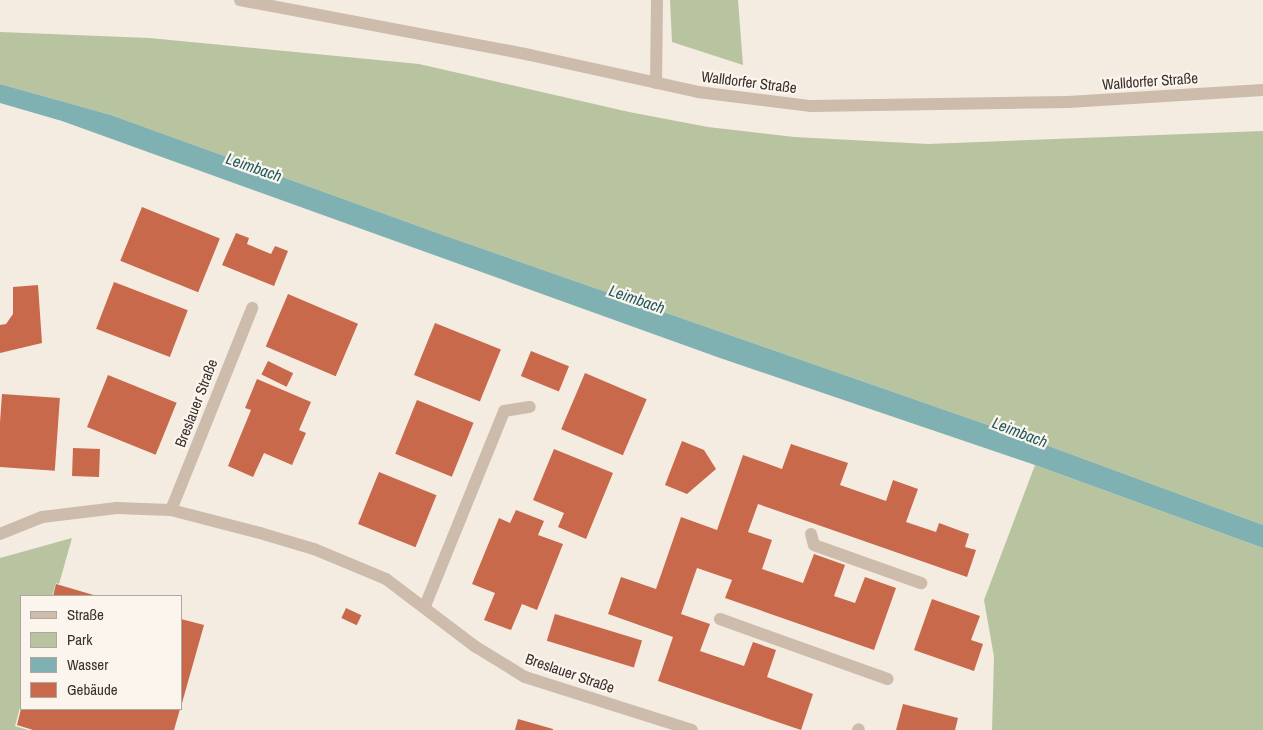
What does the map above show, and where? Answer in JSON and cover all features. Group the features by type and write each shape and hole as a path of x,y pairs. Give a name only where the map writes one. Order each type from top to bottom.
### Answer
{"street":[{"name":"Walldorfer Straße","path":"240,0 296,5 698,92 811,106 1068,102 1263,90"},
{"path":"656,83 657,0"},
{"name":"Breslauer Straße","path":"172,510 252,308"},
{"path":"425,606 504,411 530,407"},
{"name":"Breslauer Straße","path":"0,534 42,516 116,508 172,510 314,549 386,579 425,606 476,647 525,677 692,730"},
{"path":"811,534 814,545 921,583"},
{"path":"720,619 888,679"}],"green space":[{"path":"670,0 738,0 743,65 672,42"},
{"path":"0,32 149,38 419,64 629,112 708,127 794,137 928,144 1263,131 1263,525 1054,448 443,235 111,115 0,84"},
{"path":"1035,465 1263,548 1263,730 992,730 994,657 984,600"},
{"path":"72,538 59,584 56,583 52,595 20,595 20,708 15,726 28,730 0,730 0,558"}],"water":[{"name":"Leimbach","path":"0,84 111,115 443,235 1054,448 1263,525 1263,548 1035,465 720,358 62,121 0,103"}],"building":[{"path":"142,207 220,238 198,292 120,261"},
{"path":"236,233 249,238 247,244 271,254 275,246 288,251 274,286 222,265"},
{"path":"114,282 188,310 170,357 96,329"},
{"path":"38,285 42,343 0,353 0,325 6,324 13,314 13,287"},
{"path":"288,294 358,324 336,376 266,346"},
{"path":"435,323 501,350 480,402 414,375"},
{"path":"531,351 569,366 559,391 521,376"},
{"path":"268,361 293,373 287,387 261,374"},
{"path":"585,373 647,399 623,455 561,429"},
{"path":"108,375 177,403 156,455 87,427"},
{"path":"257,379 311,402 299,430 306,433 292,465 264,453 253,477 228,466 251,410 245,408"},
{"path":"2,394 60,398 55,471 0,467"},
{"path":"417,400 474,423 452,477 395,454"},
{"path":"682,441 704,450 716,469 687,494 665,485"},
{"path":"791,444 848,463 840,485 886,501 893,480 918,489 906,522 936,532 939,523 969,534 965,547 976,550 967,577 758,504 748,532 772,540 762,569 803,583 814,554 845,565 834,596 855,603 865,577 896,588 874,650 725,598 732,580 697,568 681,614 710,624 700,651 744,666 753,642 776,650 767,677 813,694 801,730 658,681 673,637 608,614 621,577 656,589 681,517 717,530 743,455 782,469"},
{"path":"73,448 100,449 99,477 72,476"},
{"path":"554,449 613,473 586,539 558,527 564,513 533,500"},
{"path":"379,472 436,495 416,547 358,524"},
{"path":"516,510 544,521 538,535 563,544 537,610 522,604 511,630 484,620 495,593 472,584 499,518 510,523"},
{"path":"56,584 94,595 53,595"},
{"path":"932,599 980,616 971,640 983,644 974,671 914,650"},
{"path":"346,608 361,615 357,625 341,618"},
{"path":"555,614 642,641 634,667 547,641"},
{"path":"182,619 204,625 182,703"},
{"path":"903,704 958,718 955,730 896,730"},
{"path":"21,710 180,710 174,730 33,730 17,725"},
{"path":"518,719 553,729 553,730 515,730"}]}
